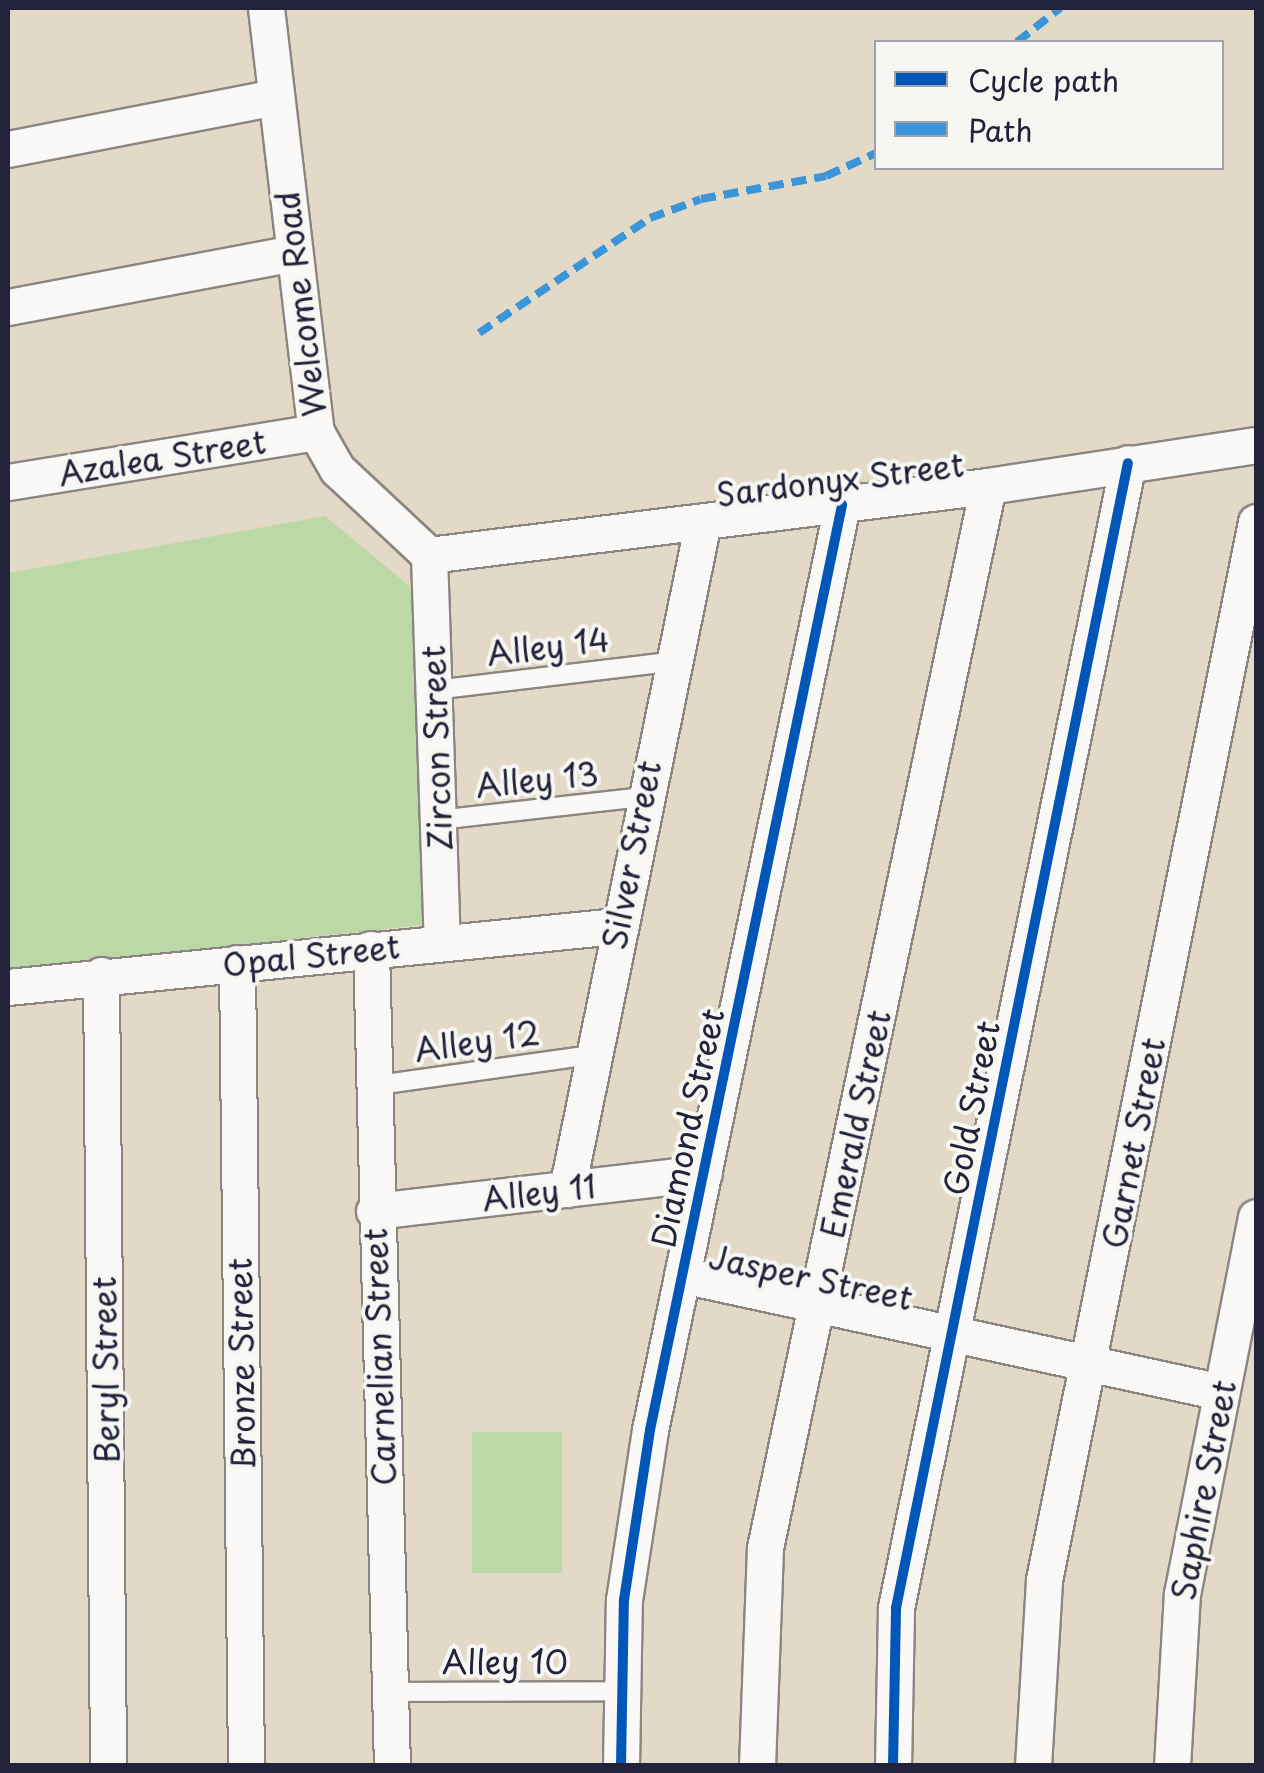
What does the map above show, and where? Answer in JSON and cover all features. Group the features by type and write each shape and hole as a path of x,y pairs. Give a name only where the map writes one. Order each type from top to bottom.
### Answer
{"street":[{"name":"Welcome Road","path":"266,8 316,432 337,469 429,555"},
{"path":"8,149 275,97"},
{"path":"8,307 294,253"},
{"name":"Azalea Street","path":"8,482 316,432"},
{"name":"Sardonyx Street","path":"429,555 988,486 1256,445"},
{"name":"Gold Street","path":"893,1766 896,1608 1128,463"},
{"name":"Emerald Street","path":"757,1766 765,1548 988,486"},
{"name":"Diamond Street","path":"622,1766 621,1691 632,1533 842,505"},
{"name":"Silver Street","path":"566,1189 642,797 703,522"},
{"name":"Garnet Street","path":"1032,1766 1042,1594 1256,522"},
{"name":"Zircon Street","path":"429,555 442,942"},
{"name":"Opal Street","path":"8,987 616,926"},
{"name":"Carnelian Street","path":"371,949 374,1211 392,1766"},
{"name":"Bronze Street","path":"237,962 246,1766"},
{"name":"Beryl Street","path":"101,975 108,1766"},
{"name":"Alley 11","path":"374,1211 704,1173"},
{"name":"Saphire Street","path":"1172,1766 1182,1594 1256,1217"},
{"name":"Jasper Street","path":"682,1275 1222,1392"}],"lane":[{"name":"Alley 14","path":"434,690 670,662"},
{"name":"Alley 13","path":"438,820 642,797"},
{"name":"Alley 12","path":"371,1086 592,1054"},
{"name":"Alley 10","path":"389,1692 621,1691"}],"green space":[{"path":"325,516 414,590 430,924 8,971 8,573"},
{"path":"472,1432 562,1432 562,1573 472,1573"}],"marked path":[{"path":"1020,40 1060,8"},
{"path":"479,333 650,218 701,199 826,176 874,154"}],"cycle path":[{"path":"893,1766 896,1608 1128,463"},
{"path":"621,1766 624,1600 650,1430 842,505"}]}
